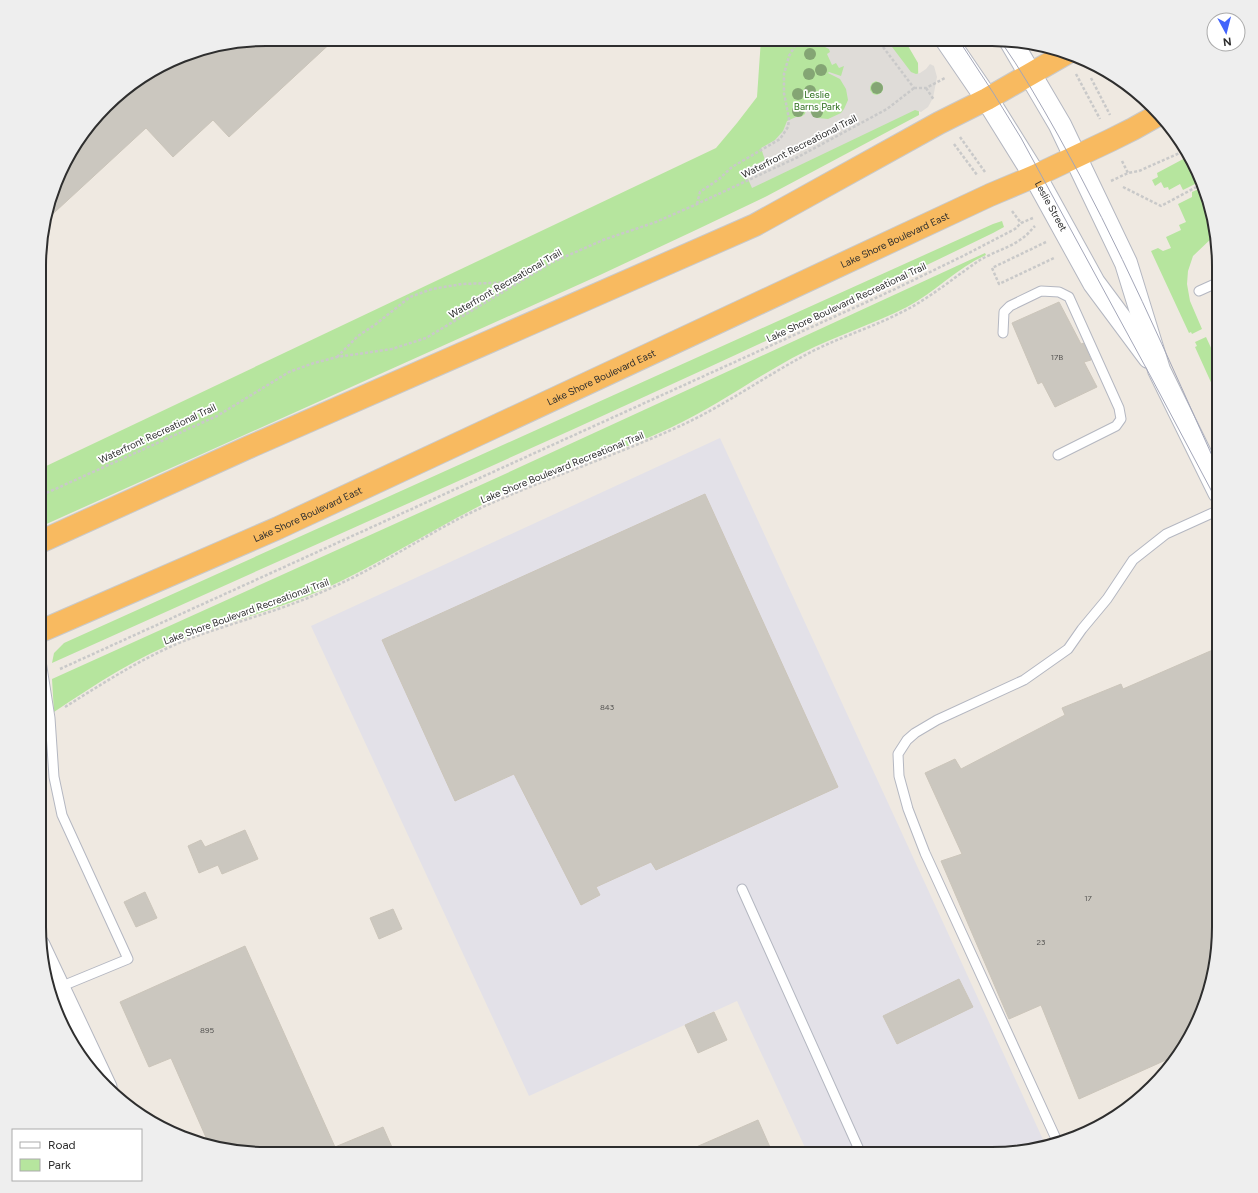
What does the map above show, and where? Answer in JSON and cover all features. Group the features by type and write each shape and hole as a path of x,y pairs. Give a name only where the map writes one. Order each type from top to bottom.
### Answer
{"highway":[{"path":"46,539 254,445 755,225 939,123 987,99 1060,57"},
{"name":"Lake Shore Boulevard East","path":"46,628 278,528 990,194 1035,176 1133,130 1154,117"}],"main road":[{"name":"Leslie Street","path":"950,46 987,99 1035,176 1094,283 1159,370"},
{"name":"Leslie Street","path":"1014,47 1060,125 1126,263 1159,370 1212,480"}],"street":[{"path":"49,964 99,1069"}],"lane":[{"path":"1199,291 1212,285"},
{"path":"1003,333 1004,312 1010,306 1041,291 1058,292 1069,297 1119,408 1121,418 1116,426 1058,455"},
{"path":"1055,1137 925,852 908,810 900,776 898,754 907,740 915,733 937,720 1024,680 1068,649 1082,629 1107,599 1133,560 1166,534 1212,513"},
{"path":"46,695 50,718 54,777 62,815 128,959 60,987"},
{"path":"742,889 858,1147"}],"path":[{"path":"697,204 700,192 719,179 732,167 780,139 788,127 790,119 784,93 784,74 789,56 795,46"},
{"path":"882,46 914,88 926,88"},
{"path":"1091,78 1112,119"},
{"path":"1081,84 1102,123"},
{"name":"Waterfront Recreational Trail","path":"46,493 217,416 289,372 337,357 392,349 426,338 487,303 553,262 603,240 656,222 798,157 887,109 914,88"},
{"path":"962,139 985,171"},
{"path":"954,144 977,175"},
{"path":"1128,173 1140,172 1180,152"},
{"path":"1123,187 1161,206 1197,187"},
{"name":"Lake Shore Boulevard Recreational Trail","path":"46,676 894,290 1002,236 1015,229 1021,223"},
{"name":"Lake Shore Boulevard Recreational Trail","path":"50,718 113,676 164,650 189,639 273,611 332,588 379,564 464,516 511,494 559,474 622,452 682,425 817,349 900,314 934,293 988,255 1022,239 1035,226"},
{"path":"1049,241 992,268 999,284 1060,256"},
{"path":"337,357 358,336 376,324 410,297 432,289 462,284 519,282"}],"shaded area":[{"path":"823,46 891,46 911,72 916,74 920,73 930,64 934,66 937,77 933,98 928,107 921,112 915,110 752,188 744,170 765,160 761,148 775,140 783,131 787,121 796,117 801,117 805,114 806,109 818,118 828,119 841,113 844,109 848,100 846,89 840,79 828,73 841,76 844,66 839,68 836,63 832,65 827,54 830,52 829,49","holes":["876,81 883,86 883,90 877,95 873,94 870,90 872,83"]},
{"path":"720,438 1044,1141 1006,1147 805,1147 737,1001 529,1096 311,626"}],"green space":[{"name":"Leslie Barns Park","path":"761,46 908,46 918,63 919,115 767,196 600,275 46,524 46,466 716,148 757,97"},
{"path":"1184,159 1196,184 1183,190 1180,184 1169,190 1168,187 1164,188 1161,182 1155,186 1152,180 1158,177 1157,173"},
{"path":"1198,189 1208,223 1210,239 1193,256 1188,271 1187,284 1190,301 1202,329 1192,334 1191,332 1189,333 1151,251 1158,248 1163,251 1171,248 1166,237 1181,230 1179,225 1186,222 1178,204 1192,197 1192,192"},
{"path":"1002,221 1004,227 993,233 759,344 52,663 54,653 64,643"},
{"path":"985,253 986,255 965,266 907,307 802,353 687,420 628,446 542,478 500,496 324,589 290,603 168,645 118,671 54,712 52,679 494,479"},
{"path":"1206,337 1212,350 1212,385 1195,347 1197,346 1195,342"}],"building":[{"path":"252,46 327,46 229,137 213,120 173,157 146,128 53,214 63,182 83,144 110,110 144,83 182,63 223,50"},
{"path":"1059,302 1081,344 1084,343 1091,360 1084,362 1097,387 1055,407 1042,382 1038,384 1012,323"},
{"path":"705,494 838,787 656,870 651,862 596,887 600,895 581,905 514,774 455,801 382,640"},
{"path":"1212,650 1212,941 1208,970 1200,998 1189,1024 1167,1059 1079,1099 1041,1005 1009,1019 941,861 962,854 925,773 955,759 961,769 1065,715 1062,708 1121,684 1123,689"},
{"path":"245,830 258,859 222,874 218,865 199,873 188,846 201,840 205,847"},
{"path":"145,892 157,918 136,927 124,902"},
{"path":"393,909 402,929 379,939 370,918"},
{"path":"245,946 335,1147 252,1147 223,1143 206,1138 171,1058 149,1067 120,1002"},
{"path":"959,979 973,1007 897,1044 883,1016"},
{"path":"714,1012 727,1040 698,1053 685,1025"},
{"path":"758,1120 770,1147 696,1147"},
{"path":"383,1127 392,1147 335,1147"}],"tram line":[{"path":"963,46 1021,138 1212,492"},
{"path":"1004,46 1023,75 1058,135 1102,218 1162,344 1212,455"}]}
